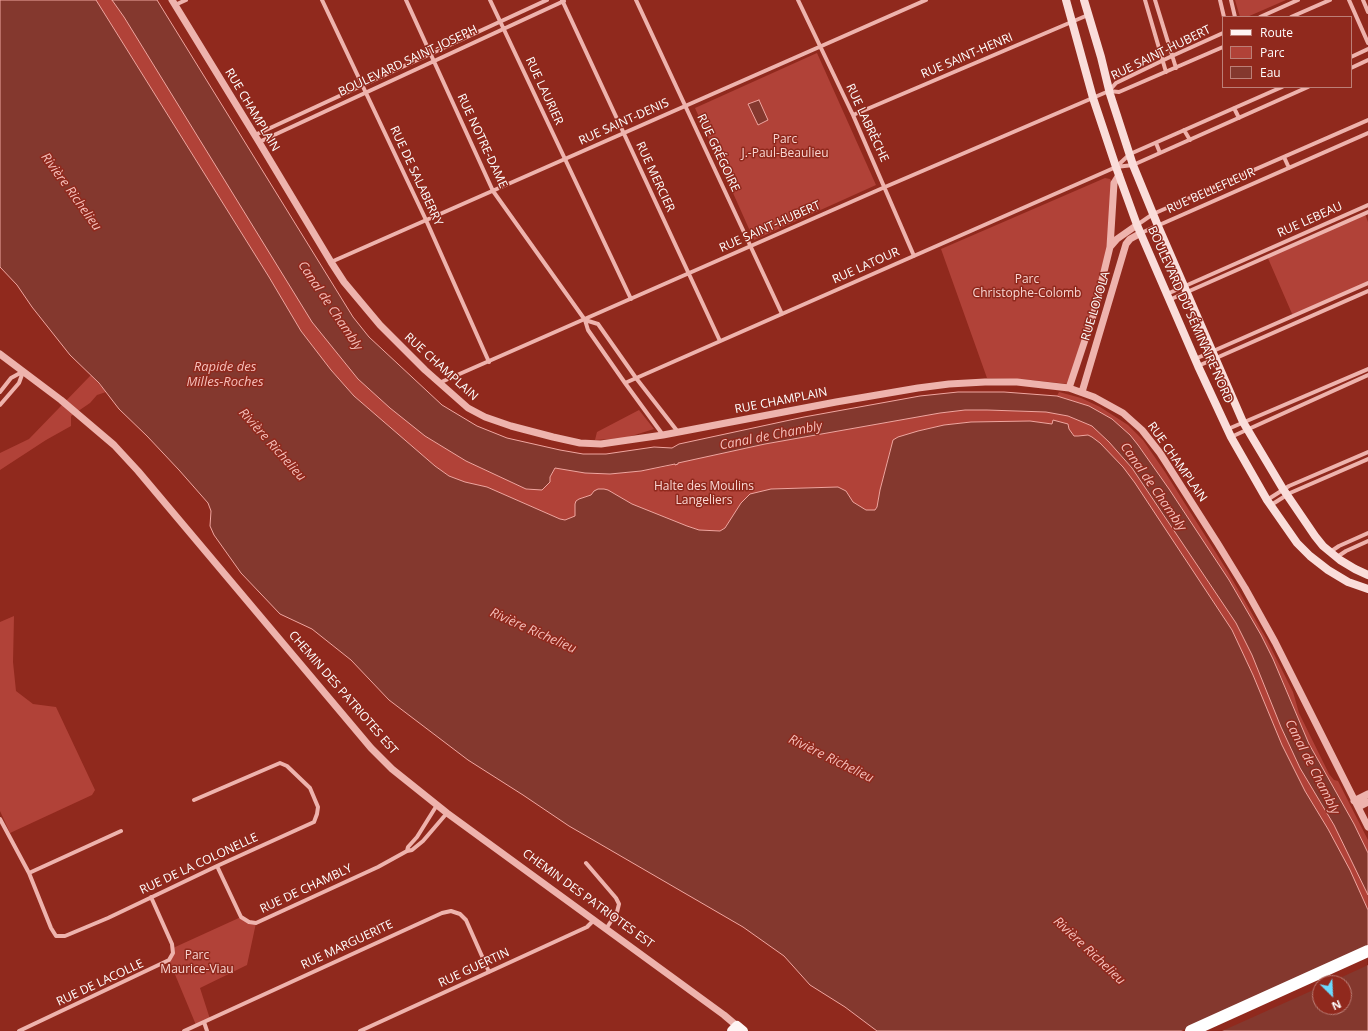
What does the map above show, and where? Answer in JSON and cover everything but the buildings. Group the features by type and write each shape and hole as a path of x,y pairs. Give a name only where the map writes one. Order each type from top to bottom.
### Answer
{"highway":[{"path":"1192,1031 1368,951"},
{"path":"1211,1031 1368,960"}],"main road":[{"name":"BOULEVARD DU SÉMINAIRE NORD","path":"1066,0 1093,98 1140,233 1229,433 1269,502 1297,543 1318,563 1337,576 1368,589"},
{"name":"BOULEVARD DU SÉMINAIRE NORD","path":"1084,0 1108,91 1134,165 1158,226 1245,425 1285,492 1311,531 1337,558 1368,575"}],"street":[{"path":"174,2 186,0"},
{"name":"RUE DE SALABERRY","path":"322,0 426,220 489,362"},
{"name":"RUE NOTRE-DAME","path":"406,0 493,191 585,320 588,330 663,435"},
{"name":"RUE LAURIER","path":"490,0 631,299"},
{"name":"BOULEVARD SAINT-JOSEPH","path":"255,135 546,0"},
{"name":"BOULEVARD SAINT-JOSEPH","path":"259,142 563,0"},
{"name":"RUE MERCIER","path":"563,0 720,341"},
{"name":"RUE GRÉGOIRE","path":"636,0 782,314"},
{"name":"RUE LABRÈCHE","path":"798,0 853,115 914,256"},
{"name":"RUE SAINT-DENIS","path":"330,262 926,0"},
{"path":"1220,0 1224,16"},
{"path":"1231,0 1235,16"},
{"path":"1262,16 1298,0"},
{"path":"1293,16 1330,0"},
{"path":"1349,0 1368,43"},
{"path":"1363,0 1368,12"},
{"name":"RUE CHAMPLAIN","path":"174,2 330,262 344,282 380,325 439,383 468,408 485,417 511,426 553,437 580,443 601,444 663,435 918,388 949,384 985,382 1017,382 1069,388 1106,403 1128,417 1142,430 1160,453 1221,548 1259,612 1368,827"},
{"path":"1166,72 1146,2 1156,2 1176,68"},
{"name":"RUE SAINT-HENRI","path":"853,115 1088,14"},
{"name":"RUE SAINT-HUBERT","path":"439,383 885,187 1093,98 1108,91 1116,83 1222,33"},
{"name":"RUE SAINT-HUBERT","path":"1108,91 1119,92 1222,47"},
{"path":"1352,56 1368,49"},
{"path":"1352,68 1368,60"},
{"name":"RUE LATOUR","path":"1116,167 1130,154 1280,88"},
{"name":"RUE LATOUR","path":"625,383 1116,167 1134,165 1306,88"},
{"path":"1270,92 1275,102"},
{"path":"1234,108 1239,118"},
{"name":"RUE BELLEFLEUR","path":"1137,225 1153,214 1368,120"},
{"path":"1184,130 1190,140"},
{"name":"RUE BELLEFLEUR","path":"1140,233 1368,133"},
{"path":"1156,143 1160,153"},
{"path":"1284,157 1289,168"},
{"name":"RUE LOYOLA","path":"1069,388 1094,313 1110,247 1114,184 1119,175"},
{"name":"RUE LEBEAU","path":"1168,297 1260,253 1368,205"},
{"name":"RUE LEBEAU","path":"1186,289 1262,259 1368,212"},
{"path":"1110,247 1117,239 1137,225"},
{"name":"RUE LOYOLA","path":"1082,392 1126,244 1130,239 1140,233"},
{"path":"1260,253 1262,259"},
{"path":"1197,363 1294,316 1368,283"},
{"path":"1197,363 1297,323 1368,291"},
{"path":"1094,313 1105,317"},
{"path":"1294,316 1297,323"},
{"name":"RUE NOTRE-DAME","path":"585,320 598,324 636,378 678,432"},
{"name":"CHEMIN DES PATRIOTES EST","path":"0,354 61,400 114,445 138,471 371,748 392,769 446,813 724,1015 737,1029"},
{"path":"1229,433 1306,396 1368,369"},
{"path":"0,392 11,378 23,372"},
{"path":"0,405 19,383 23,372"},
{"path":"1229,433 1245,425 1310,401 1368,375"},
{"path":"1306,396 1310,401"},
{"path":"1269,502 1285,492 1368,452"},
{"path":"1269,502 1285,492 1368,459"},
{"path":"1330,552 1339,546 1368,533"},
{"path":"1337,558 1346,551 1368,541"},
{"name":"RUE DE LA COLONELLE","path":"0,819 29,873 51,928 56,936 65,936 108,918 314,822 318,807 310,788 287,766 280,763 194,800"},
{"path":"1356,804 1368,794"},
{"path":"1356,804 1368,802"},
{"name":"RUE DE CHAMBLY","path":"407,851 408,847 417,837 437,805"},
{"name":"RUE DE CHAMBLY","path":"217,866 241,917 249,922 256,923 378,867 407,851 412,850 423,841 446,813"},
{"path":"29,873 120,831"},
{"path":"586,863 616,898 619,904 617,912 606,929"},
{"name":"RUE DE LACOLLE","path":"19,1031 169,960 173,953 172,944 151,897"},
{"name":"RUE MARGUERITE","path":"184,1031 442,913 451,911 460,914 466,920 489,972"},
{"name":"RUE GUERTIN","path":"360,1031 587,927 594,920"},
{"path":"204,1022 207,1031"}],"green space":[{"name":"Halte des Moulins Langeliers","path":"96,0 112,0 247,215 425,436 466,461 526,489 529,490 550,477 555,468 585,473 610,474 641,471 765,444 940,413 965,410 1046,412 1068,416 1092,426 1109,442 1132,468 1236,623 1252,655 1281,727 1300,768 1334,825 1368,895 1368,910 1328,829 1305,791 1282,745 1253,675 1232,630 1135,483 1123,467 1100,443 1092,437 1088,435 1074,436 1069,429 1053,420 1052,424 1030,421 971,422 944,425 918,431 891,446 877,507 875,510 866,510 853,502 846,491 838,487 771,489 732,519 725,528 720,531 699,530 687,526 632,504 608,490 579,499 575,504 575,516 565,520 560,519 487,487 465,482 449,476 435,466 354,396 331,370 301,331 269,277"},
{"path":"1235,0 1286,0 1249,16 1240,16"},
{"name":"Parc J.-Paul-Beaulieu","path":"817,53 876,185 754,240 695,108"},
{"name":"Parc Christophe-Colomb","path":"1105,178 1110,179 1114,184 1108,244 1102,275 1068,384 1032,380 987,378 941,249"},
{"path":"1365,214 1368,222 1368,283 1293,316 1267,256"},
{"path":"91,375 106,392 97,395 90,403 71,416 71,426 46,440 0,470 0,453 29,439"},
{"path":"1059,392 1081,398 1100,407 1128,425 1143,440 1165,472 1228,572 1266,638 1293,692 1299,713 1329,774 1334,780 1338,781 1368,840 1368,853 1354,824 1309,744 1281,677 1250,616 1229,580 1169,489 1138,445 1112,419 1089,406 1057,396"},
{"path":"639,410 654,429 625,438 595,440 597,432"},
{"path":"14,616 13,662 16,691 33,704 56,707 95,790 92,795 10,833 0,811 0,622"},
{"name":"Parc Maurice-Viau","path":"241,917 249,922 256,923 247,965 200,988 210,1019 196,1025 169,960 173,948"}],"water":[{"path":"0,0 96,0 269,277 301,331 331,370 354,396 435,466 449,476 465,482 487,487 560,519 565,520 575,516 576,501 591,495 598,489 604,489 632,504 687,526 699,530 720,531 725,528 741,503 750,494 771,489 838,487 846,491 853,502 866,510 875,510 893,440 918,431 944,425 971,422 1030,421 1052,424 1053,420 1068,424 1069,429 1074,436 1088,435 1092,437 1100,443 1123,467 1135,483 1232,630 1253,675 1282,745 1305,791 1350,870 1368,910 1368,1031 877,1031 845,1007 810,985 784,956 743,927 569,826 468,760 389,700 351,660 312,629 280,614 241,573 214,535 210,526 211,511 208,503 147,436 119,409 99,383 70,355 32,307 17,285 0,267"},
{"name":"Canal de Chambly","path":"112,0 157,0 353,317 369,337 442,405 477,426 507,438 560,450 583,454 606,454 654,447 672,448 679,444 804,417 920,396 958,392 1004,392 1057,396 1089,406 1112,419 1130,435 1169,489 1229,580 1261,635 1273,659 1309,744 1354,824 1368,853 1368,895 1334,825 1300,768 1281,727 1252,655 1236,623 1132,468 1109,442 1092,426 1068,416 1046,412 965,410 940,413 765,444 678,463 675,465 641,471 610,474 585,473 555,468 550,477 550,482 542,490 526,489 466,461 425,436 390,408 358,379 312,322 124,17"},
{"path":"759,100 768,120 758,125 748,104"}],"pier":[{"path":"1368,946 1368,965 1346,975 1312,975 1312,991 1222,1031 1181,1031"}],"water label":[{"name":"Rivière Richelieu","path":"71,192"},
{"name":"Rapide des Milles-Roches","path":"225,374"},
{"name":"Rivière Richelieu","path":"272,445"},
{"name":"Rivière Richelieu","path":"533,631"},
{"name":"Rivière Richelieu","path":"831,759"},
{"name":"Rivière Richelieu","path":"1089,951"}]}
